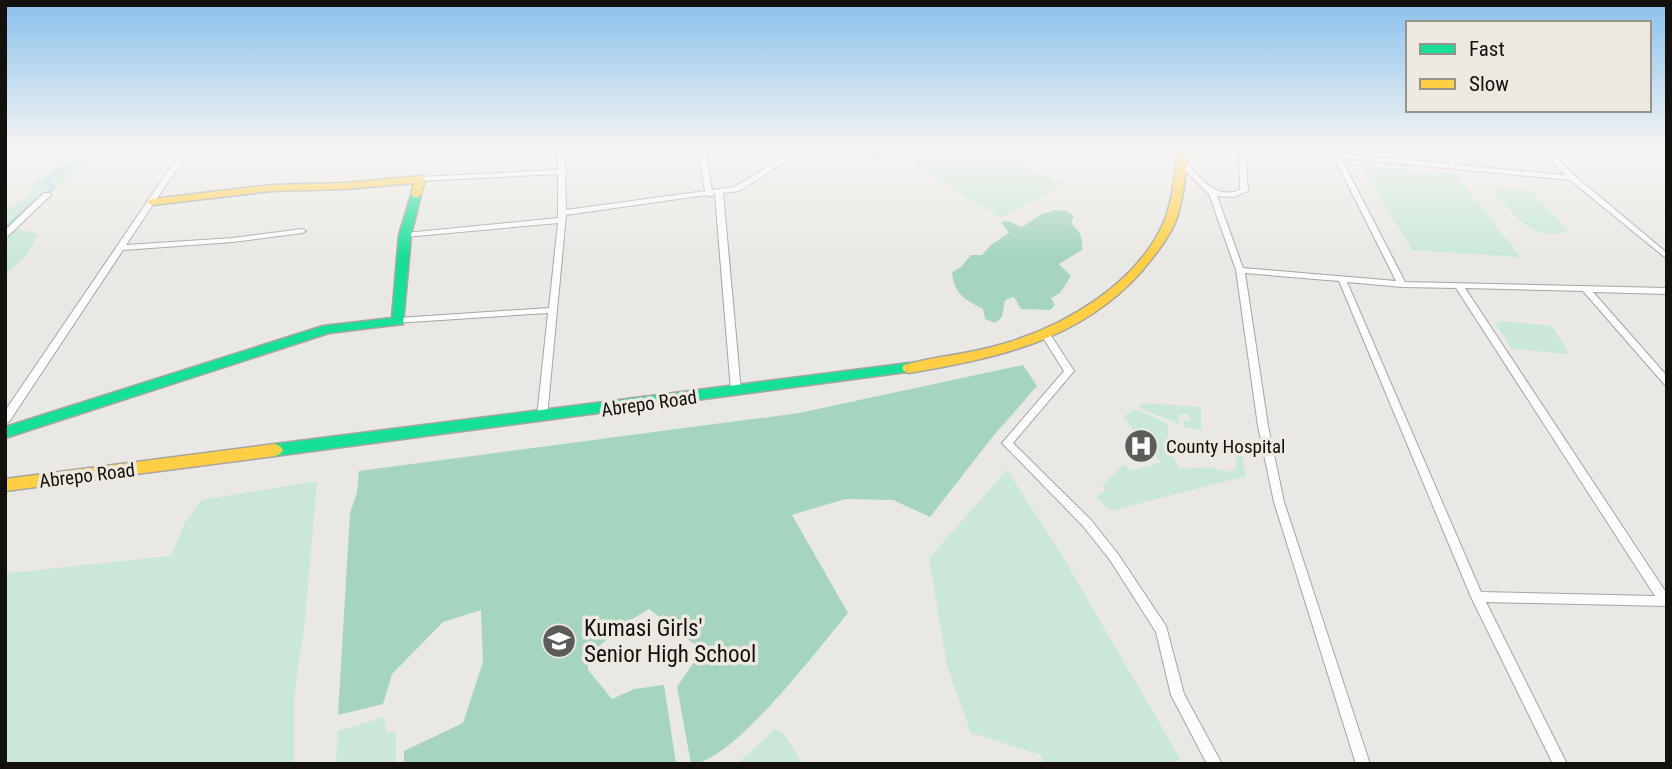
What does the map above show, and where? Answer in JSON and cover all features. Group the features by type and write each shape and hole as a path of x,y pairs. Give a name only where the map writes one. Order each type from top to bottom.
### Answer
{"main road":[{"path":"152,202 272,188 358,185"},
{"path":"5,433 328,329 398,321 405,234 418,185"},
{"name":"Abrepo Road","path":"5,485 542,417 960,360 994,353 1047,337 1091,314 1113,297 1145,261 1169,224 1176,185"}],"street":[{"path":"5,419 163,185"},
{"path":"542,417 562,217 563,185"},
{"path":"711,185 736,391"},
{"path":"405,234 562,217 714,194 744,185"},
{"path":"1205,185 1212,193 1240,270 1263,426 1279,502 1363,764"},
{"path":"1212,193 1234,195 1244,191 1244,185"},
{"path":"1351,185 1402,284"},
{"path":"1580,185 1667,257"},
{"path":"5,234 47,195"},
{"path":"120,248 233,240 302,231"},
{"path":"1240,270 1402,284 1667,291"},
{"path":"1342,279 1477,597 1560,764"},
{"path":"1459,286 1666,601"},
{"path":"1585,288 1667,382"},
{"path":"398,321 553,310"},
{"path":"1047,337 1069,371 1007,443 1087,523 1114,557 1162,630 1178,695 1215,764"},
{"path":"1655,368 1667,369"},
{"path":"1477,597 1666,601"}],"green space":[{"path":"30,185 61,185 19,222 19,229 38,234 26,256 5,275 5,210 34,191"},
{"path":"947,185 1064,185 1001,218"},
{"path":"1373,185 1464,185 1520,257 1412,250"},
{"path":"1498,188 1531,190 1568,231 1546,234 1536,231 1518,218 1495,194 1493,191"},
{"path":"1055,210 1066,211 1074,216 1071,224 1082,239 1082,250 1059,264 1071,276 1060,293 1051,298 1055,305 1050,310 1021,309 1014,297 1005,300 1002,317 995,323 985,319 983,309 965,299 958,291 952,272 961,267 971,255 982,255 1009,233 1001,222 1008,221 1022,227 1042,214"},
{"path":"1503,321 1552,326 1569,354 1512,349 1495,323"},
{"path":"1023,365 1037,386 994,435 930,517 893,500 845,499 792,515 848,613 751,725 708,759 691,764 677,687 702,650 649,609 621,626 588,657 588,670 612,699 634,689 664,685 676,764 404,764 404,751 463,723 483,662 481,610 443,622 392,674 383,704 338,715 350,513 357,493 359,471 799,413"},
{"path":"1141,403 1201,407 1201,430 1183,427 1184,422 1191,420 1188,414 1178,414 1180,424 1139,408"},
{"path":"1135,409 1167,423 1171,454 1180,469 1210,467 1230,472 1237,468 1235,455 1242,455 1246,476 1110,511 1096,497 1106,490 1102,487 1123,464 1131,471 1161,462 1123,417"},
{"path":"1007,470 1060,552 1181,760 1169,764 1043,764 1041,755 971,733 947,666 929,558"},
{"path":"317,481 305,620 294,696 294,764 5,764 5,570 8,573 171,556 185,522 202,500"},
{"path":"384,717 387,733 396,731 396,764 336,764 338,731"},
{"path":"775,729 784,734 803,764 737,764"}],"waterway":[{"path":"44,195 54,187 51,185"},
{"path":"5,228 37,200"}],"traffic: fast":[{"path":"5,433 328,329 398,321 405,235 416,195"},
{"path":"275,450 909,368"}],"traffic: slow":[{"path":"152,202 272,188 358,185"},
{"path":"416,195 419,185"},
{"path":"909,368 974,356 1037,338 1067,325 1094,308 1119,288 1157,243 1167,228 1178,185"},
{"path":"5,485 275,450"}],"place":[{"name":"County Hospital","path":"1141,446"},
{"name":"Kumasi Girls' Senior High School","path":"559,641"}]}
